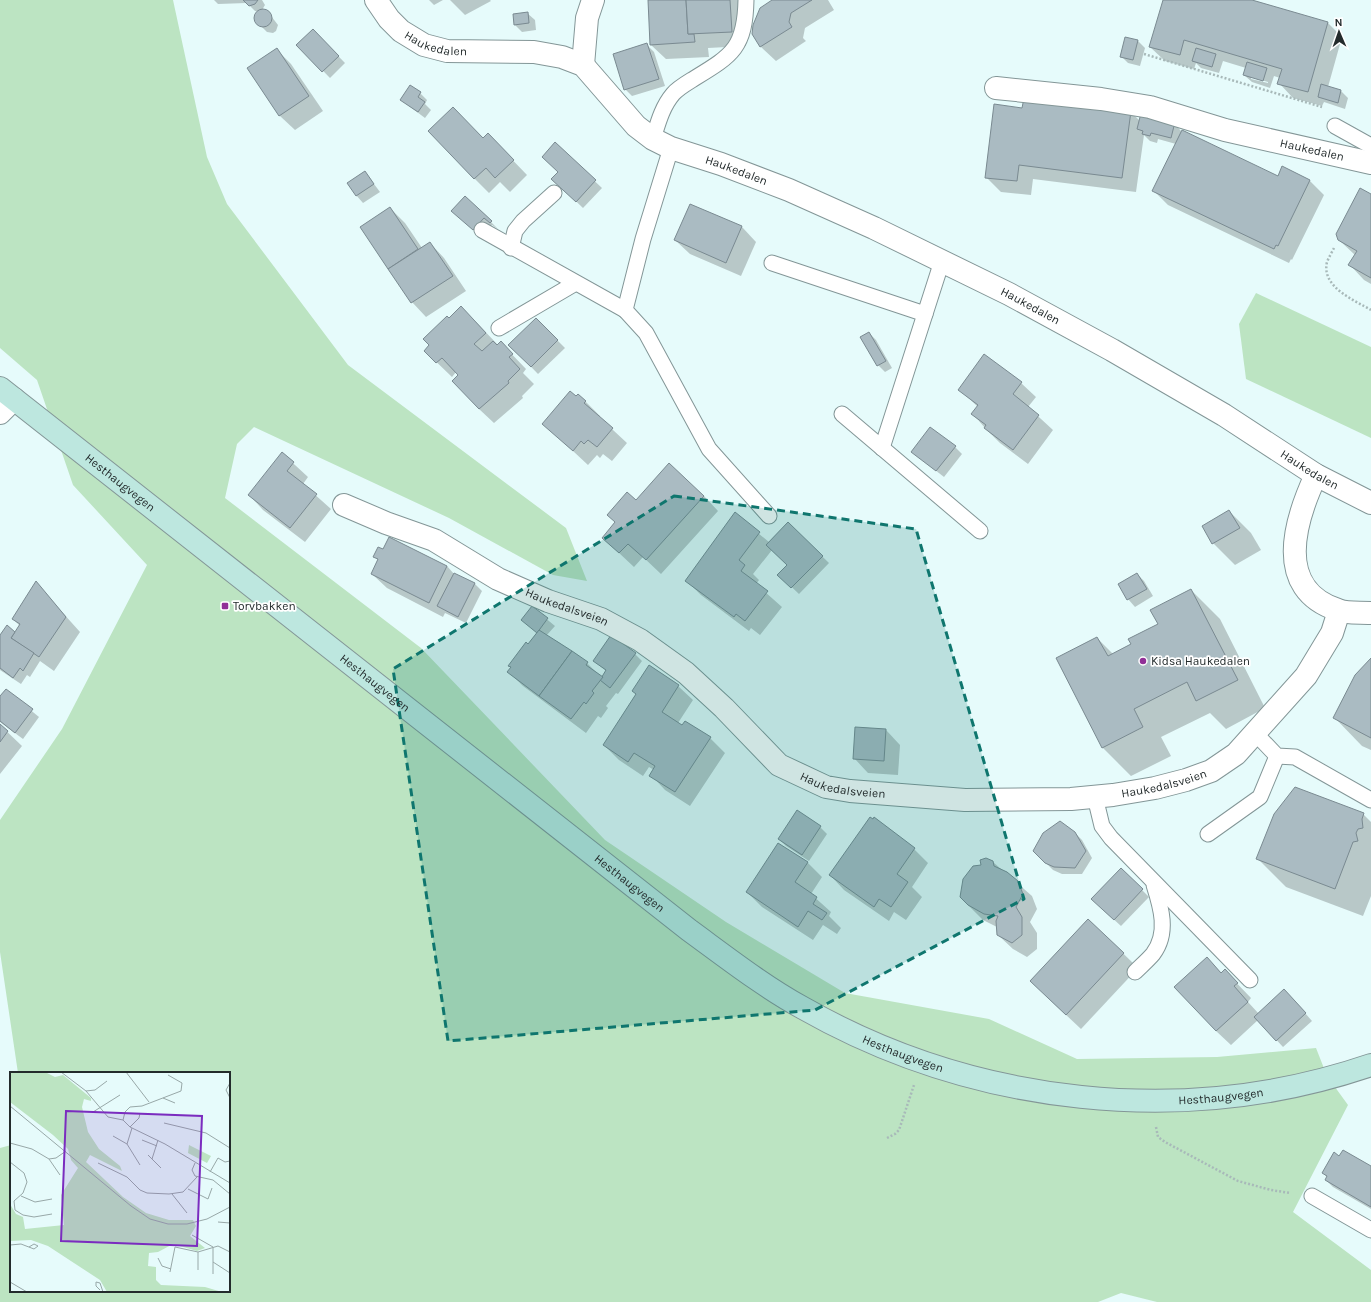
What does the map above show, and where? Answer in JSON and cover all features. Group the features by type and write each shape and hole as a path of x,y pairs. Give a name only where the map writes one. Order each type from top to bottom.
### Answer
{"main road":[{"name":"Hesthaugvegen","path":"5,400 689,930 751,976 803,1008 847,1031 886,1049 921,1062 976,1078 1072,1097 1168,1101 1208,1099 1261,1092 1309,1083 1371,1065"}],"street":[{"name":"Haukedalen","path":"376,0 389,19 397,27 424,45 447,51 534,52 562,57 583,65 636,126 662,144 721,164 789,190 874,228 1009,294 1112,350 1224,415 1316,475 1371,503"},
{"path":"583,65 587,18 593,0"},
{"name":"Haukedalen","path":"996,88 1100,99 1150,107 1225,130 1371,163"},
{"path":"1316,475 1304,501 1296,528 1294,548 1295,563 1300,578 1308,591 1320,603 1339,611 1371,613"},
{"name":"Haukedalsveien","path":"344,505 386,523 434,540 498,579 548,601 601,619 640,640 686,673 724,708 779,765 826,787 850,791 965,800 1026,801 1095,797 1155,788 1186,780 1211,771 1236,754 1256,734 1306,676 1332,633 1339,611"}],"lane":[{"path":"625,310 643,239 662,144 663,109 673,93 730,55 738,44 746,18 746,0"},
{"path":"1335,126 1371,146"},
{"path":"511,248 515,232 523,221 554,193"},
{"path":"482,230 574,284 625,310 646,333 709,448 769,516"},
{"path":"882,448 942,261"},
{"path":"772,263 925,314"},
{"path":"499,328 574,284"},
{"path":"842,414 980,531"},
{"path":"1256,734 1277,756 1295,757 1371,800"},
{"path":"1208,834 1260,797 1277,756"},
{"path":"1095,797 1102,826 1111,838 1250,980"},
{"path":"1135,972 1153,954 1161,936 1163,922 1160,905 1153,882"},
{"path":"1312,1196 1371,1230"}],"path":[{"path":"1144,54 1331,110 1336,116 1335,126"},
{"path":"1334,248 1327,262 1327,269 1332,283 1341,293 1371,310"},
{"path":"886,1138 895,1134 899,1130 915,1083"},
{"path":"1156,1123 1158,1137 1165,1142 1238,1181 1271,1190 1312,1196"}],"highlighted area":[{"path":"674,496 916,529 1024,899 815,1010 448,1041 393,669"}],"green space":[{"path":"0,0 173,0 207,157 227,204 348,365 566,528 587,581 553,575 449,518 254,427 237,444 225,498 421,648 605,840 726,922 845,993 989,1019 1077,1059 1217,1057 1316,1048 1327,1076 1348,1105 1293,1212 1371,1270 1371,1302 1157,1302 1121,1293 1098,1302 0,1302 0,1148 10,1145 10,1292 230,1292 230,1072 18,1072 0,952 0,820 62,729 147,565 73,485 37,380 0,348"},
{"path":"1256,293 1371,347 1371,438 1246,379 1239,324"}],"building":[{"path":"243,0 258,0 255,4 249,6"},
{"path":"648,0 686,0 688,34 694,34 695,42 650,45"},
{"path":"686,0 730,0 732,32 688,34"},
{"path":"772,0 812,0 791,13 789,22 792,27 760,47 752,34 753,25 760,8"},
{"path":"1163,0 1252,0 1328,22 1308,92 1277,84 1282,69 1184,40 1180,55 1149,47"},
{"path":"263,9 269,12 272,18 269,24 263,27 257,24 254,18 257,12"},
{"path":"528,12 529,23 514,25 513,14"},
{"path":"313,29 339,56 322,72 296,45"},
{"path":"1125,37 1138,40 1133,60 1120,57"},
{"path":"647,43 659,79 624,90 613,54"},
{"path":"277,48 309,96 279,116 247,68"},
{"path":"1196,48 1216,54 1212,67 1192,61"},
{"path":"1247,62 1267,68 1263,81 1243,75"},
{"path":"1321,84 1341,90 1338,103 1318,97"},
{"path":"410,85 421,92 418,97 425,102 418,112 400,100"},
{"path":"1024,98 1131,111 1122,178 1019,165 1017,181 985,178 994,104 1022,108"},
{"path":"453,107 483,138 488,133 514,160 495,178 486,168 474,179 428,131"},
{"path":"1141,113 1175,122 1171,138 1151,133 1150,136 1142,134 1143,131 1137,129"},
{"path":"1182,130 1278,176 1282,166 1310,180 1278,246 1276,245 1274,249 1152,191"},
{"path":"555,142 596,180 576,202 551,179 558,172 542,157"},
{"path":"365,171 374,184 356,196 347,183"},
{"path":"1360,188 1371,194 1371,278 1348,265 1357,251 1338,240 1336,234"},
{"path":"465,196 492,221 490,223 484,218 473,230 451,211"},
{"path":"690,204 742,226 726,263 674,240"},
{"path":"390,207 418,249 388,269 360,227"},
{"path":"430,242 453,276 411,303 388,269"},
{"path":"461,306 486,333 474,344 482,351 493,341 497,345 501,341 513,354 509,357 520,369 508,381 509,383 479,409 452,381 458,375 442,358 436,363 424,351 429,345 423,339 447,316 449,318"},
{"path":"536,318 558,340 531,367 508,345"},
{"path":"869,332 886,361 877,366 860,337"},
{"path":"984,354 1022,382 1013,394 1039,415 1013,450 984,428 986,425 971,414 978,405 958,390"},
{"path":"570,391 576,396 578,394 586,401 584,403 613,428 597,447 588,440 584,444 581,441 573,451 542,424"},
{"path":"930,427 956,446 936,471 911,452"},
{"path":"282,452 294,462 287,471 317,494 290,528 248,495"},
{"path":"669,463 704,496 646,560 628,544 619,553 602,538 615,522 607,515 627,492 636,500"},
{"path":"1229,510 1240,528 1212,544 1202,526"},
{"path":"735,512 760,532 739,560 745,565 741,571 768,591 745,621 736,614 734,617 685,581"},
{"path":"788,522 823,556 791,588 777,575 787,565 766,545"},
{"path":"389,537 447,566 429,603 371,574 378,559 373,557 378,547 383,549"},
{"path":"454,573 475,583 458,617 437,606"},
{"path":"1137,573 1147,589 1127,600 1118,584"},
{"path":"36,581 66,617 39,657 11,638 20,624 12,619"},
{"path":"1191,589 1238,680 1196,701 1187,682 1134,709 1143,727 1102,748 1056,658 1097,637 1108,656 1131,644 1128,639 1158,624 1150,610"},
{"path":"532,606 548,618 537,633 521,620"},
{"path":"7,625 15,632 11,638 34,653 23,671 20,668 13,678 0,668 0,635"},
{"path":"539,630 572,651 539,696 507,672 511,667 508,666 526,642 528,644"},
{"path":"611,635 636,653 610,688 600,680 606,670 593,661"},
{"path":"572,651 588,662 586,665 603,677 592,691 594,693 586,704 584,702 571,719 539,696"},
{"path":"1371,658 1371,738 1333,718 1355,675"},
{"path":"649,665 679,685 662,712 682,725 685,721 711,737 675,792 649,776 655,766 634,753 628,762 603,745 636,694 632,691"},
{"path":"6,689 33,709 15,733 0,721 0,696"},
{"path":"0,724 8,731 0,742"},
{"path":"855,727 886,729 884,761 853,759"},
{"path":"1295,787 1364,813 1362,819 1363,828 1358,829 1356,833 1358,841 1353,842 1335,889 1256,859 1274,814"},
{"path":"797,810 821,826 802,855 778,839"},
{"path":"870,817 873,819 874,817 915,848 897,874 908,882 891,907 879,899 874,907 829,875"},
{"path":"1060,821 1075,832 1086,851 1075,868 1054,867 1045,863 1033,851 1043,833"},
{"path":"778,843 808,862 795,882 817,897 813,904 827,913 822,920 808,911 798,927 746,892"},
{"path":"986,858 993,861 994,866 1007,872 1018,881 1023,894 1016,907 1022,917 1022,935 1012,943 997,935 996,921 998,916 984,914 968,905 960,897 963,879 973,866 981,865 980,860"},
{"path":"1121,868 1143,889 1114,920 1091,899"},
{"path":"1088,919 1124,953 1066,1015 1030,981"},
{"path":"1207,957 1221,973 1225,969 1238,983 1234,986 1248,1002 1216,1031 1174,987"},
{"path":"1284,989 1306,1013 1276,1041 1254,1017"},
{"path":"1343,1150 1371,1166 1371,1207 1325,1180 1327,1176 1322,1173 1334,1152 1339,1156"}],"place":[{"name":"Torvbakken","path":"225,606"},
{"name":"Kidsa Haukedalen","path":"1143,661"}]}
